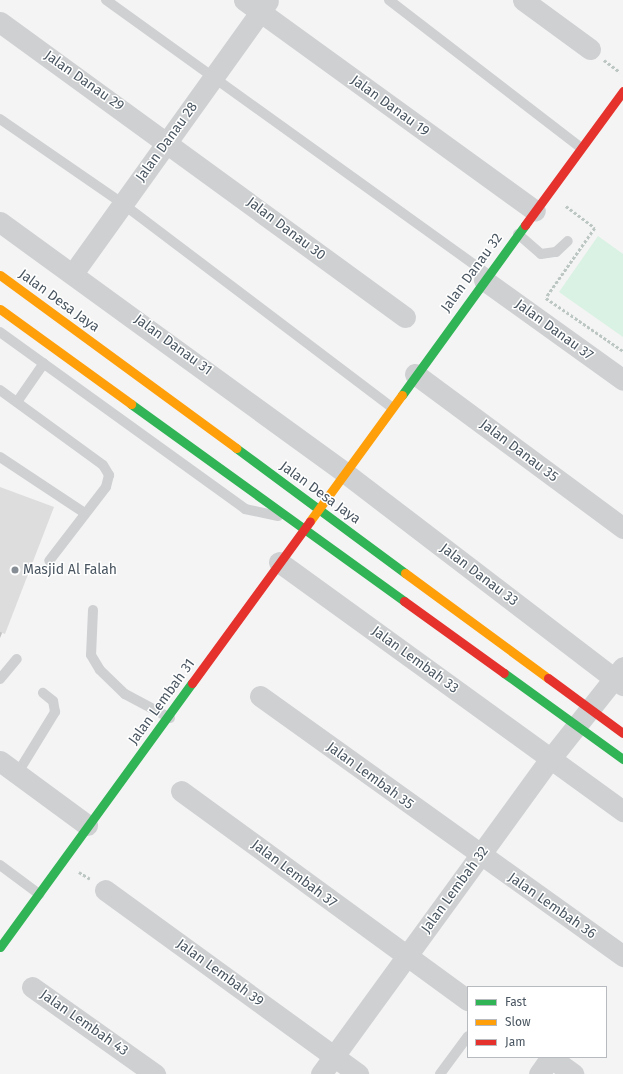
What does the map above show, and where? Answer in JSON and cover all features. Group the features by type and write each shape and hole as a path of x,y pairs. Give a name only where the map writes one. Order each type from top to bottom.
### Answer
{"main road":[{"name":"Jalan Danau 32","path":"344,472 580,147 623,91"},
{"name":"Jalan Desa Jaya","path":"0,275 318,508 584,717 623,759"},
{"name":"Jalan Desa Jaya","path":"0,309 302,530 584,717 623,733"},
{"name":"Jalan Lembah 31","path":"0,947 87,825 170,718 344,472"}],"street":[{"path":"523,0 590,49"},
{"name":"Jalan Danau 28","path":"74,272 214,76 258,4"},
{"name":"Jalan Danau 19","path":"258,4 535,211"},
{"name":"Jalan Danau 29","path":"0,22 168,141"},
{"name":"Jalan Danau 30","path":"168,141 405,317"},
{"name":"Jalan Danau 31","path":"0,222 74,272 344,472"},
{"name":"Jalan Danau 37","path":"486,278 623,380"},
{"name":"Jalan Danau 35","path":"415,374 623,528"},
{"name":"Jalan Danau 33","path":"344,472 620,677"},
{"name":"Jalan Lembah 33","path":"279,562 623,811"},
{"name":"Jalan Lembah 32","path":"321,1074 551,758 584,717 620,677"},
{"name":"Jalan Lembah 35","path":"260,696 480,856"},
{"path":"0,761 87,825"},
{"name":"Jalan Lembah 37","path":"181,791 406,958 467,999"},
{"name":"Jalan Lembah 36","path":"480,856 623,956"},
{"name":"Jalan Lembah 39","path":"105,890 358,1074"},
{"name":"Jalan Lembah 43","path":"32,987 155,1074"},
{"path":"539,1074 550,1058"},
{"path":"552,1058 573,1074"}],"lane":[{"path":"106,0 214,76 486,278"},
{"path":"389,0 580,147"},
{"path":"0,119 123,204 391,407"},
{"path":"518,234 541,254 556,252 568,241"},
{"path":"0,332 245,509 285,518"},
{"path":"17,402 44,363"},
{"path":"0,390 107,469 106,487 83,512 49,561"},
{"path":"0,457 83,512"},
{"path":"93,610 91,655 100,670 125,694 170,718"},
{"path":"0,679 17,659"},
{"path":"17,774 55,712 53,701 43,693"},
{"path":"0,865 39,894"},
{"path":"440,1074 467,1037"}],"path":[{"path":"590,49 623,74"},
{"path":"569,200 565,207 595,228 546,298 623,351"},
{"path":"62,860 105,890"}],"green space":[{"path":"598,236 623,254 623,337 559,292"}],"building":[{"name":"Masjid Al Falah","path":"0,487 54,507 5,634 0,632"}],"traffic: fast":[{"path":"402,395 525,225"},
{"path":"131,404 404,601"},
{"path":"236,448 405,573"},
{"path":"504,673 623,759"},
{"path":"0,947 192,683"}],"traffic: slow":[{"path":"0,275 236,448"},
{"path":"0,309 131,404"},
{"path":"310,521 402,395"},
{"path":"405,573 548,678"}],"traffic: jam":[{"path":"525,225 623,91"},
{"path":"192,683 310,521"},
{"path":"404,601 504,673"},
{"path":"548,678 623,733"}],"place":[{"name":"Masjid Al Falah","path":"15,570"}]}
